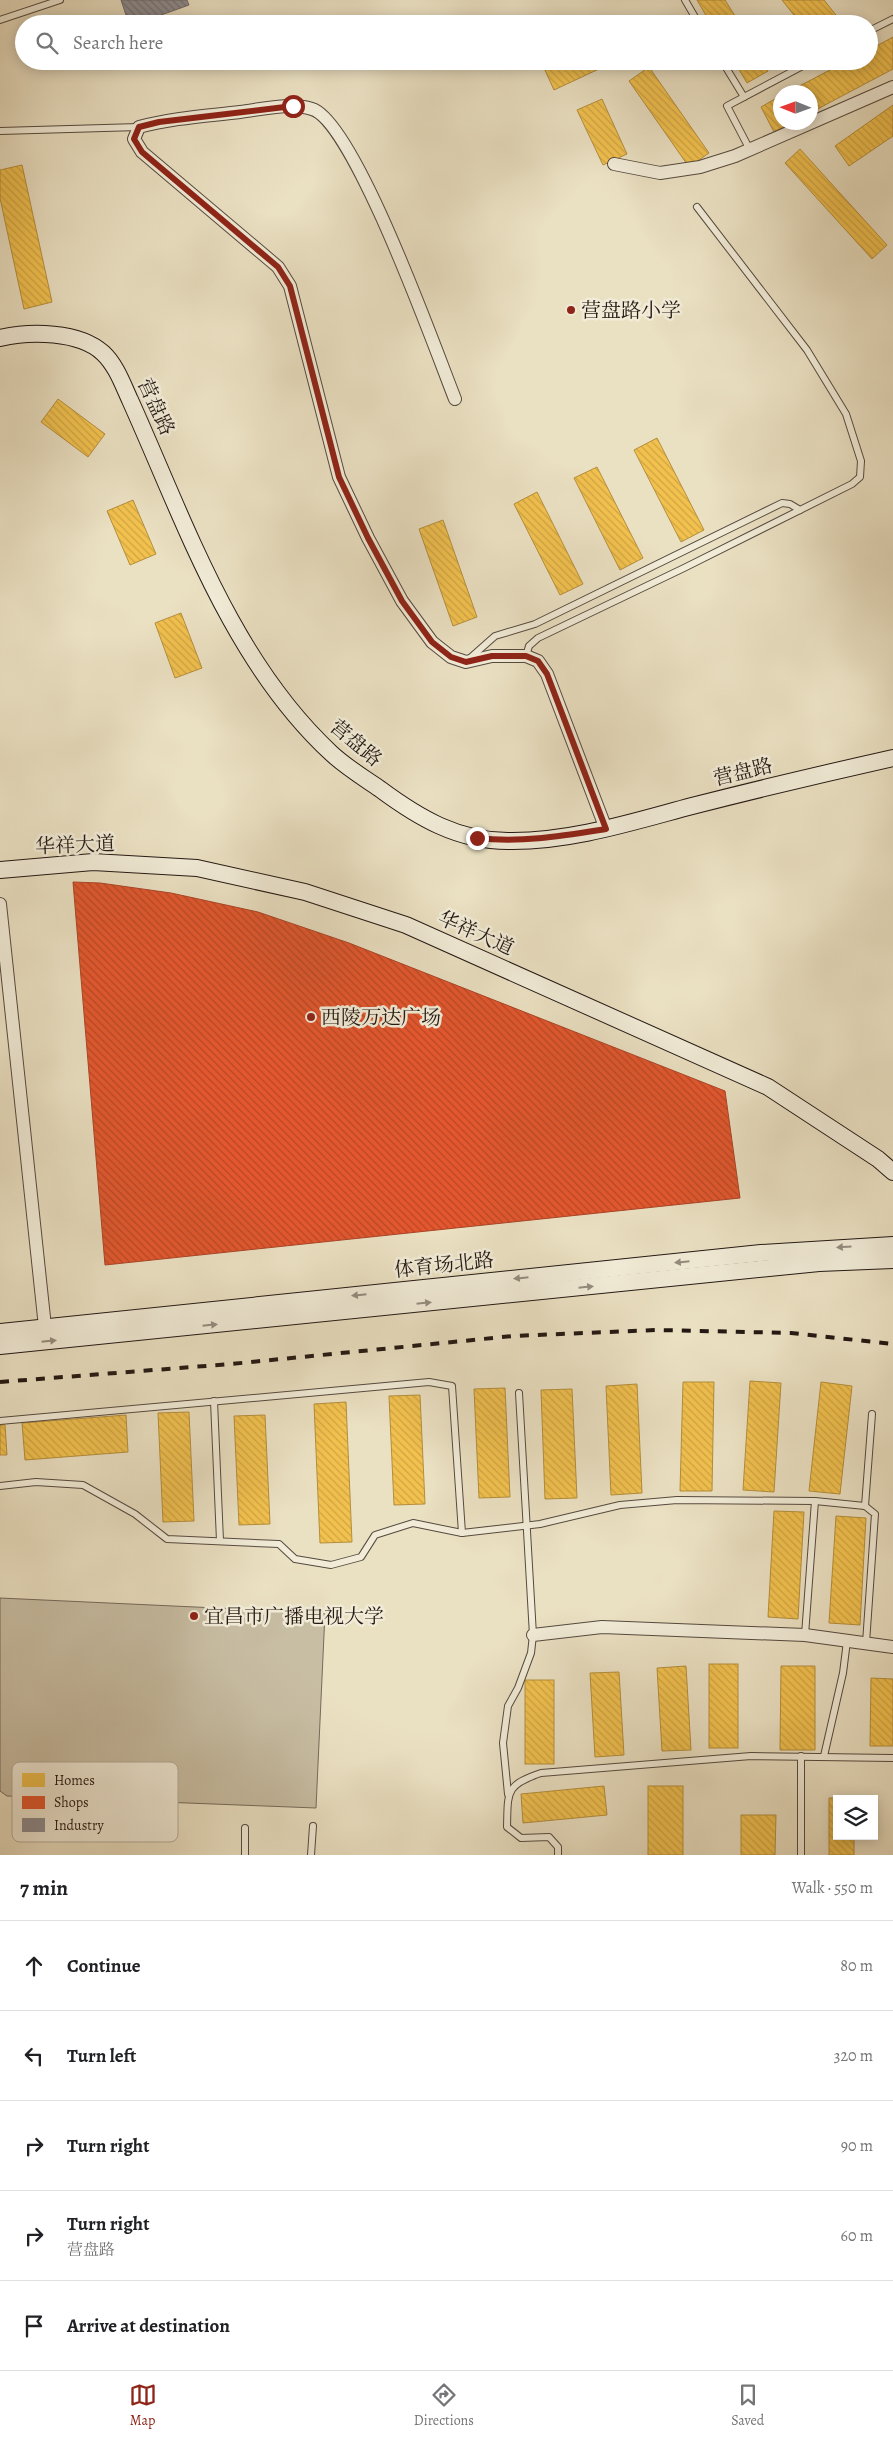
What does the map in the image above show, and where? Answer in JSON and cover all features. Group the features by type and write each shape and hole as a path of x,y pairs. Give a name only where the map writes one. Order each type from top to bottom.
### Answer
{"street":[{"path":"614,164 660,173 700,167 750,150 893,87"},
{"path":"455,399 370,189 332,126 314,109 293,106 159,122 139,127 134,139 142,152 278,267 290,286 339,477 368,538 402,601 432,642 451,657 466,662 492,656 526,656 538,661 547,674 606,829"},
{"name":"营盘路","path":"0,338 54,334 82,340 104,354 116,371 130,400 217,594 266,678 299,720 333,755 412,814 447,830 477,838 508,842 544,839 606,829 893,758"},
{"name":"华祥大道","path":"0,870 93,862 197,868 305,892 406,925 768,1087 878,1159 893,1172"},
{"path":"0,904 44,1327"},
{"name":"体育场北路","path":"0,1332 762,1253 893,1245"},
{"name":"体育场北路","path":"0,1346 819,1263 893,1260"},
{"path":"533,1635 602,1627 805,1635 893,1646"}],"lane":[{"path":"0,20 60,0"},
{"path":"685,0 694,15"},
{"path":"878,26 893,19"},
{"path":"728,70 744,97"},
{"path":"750,150 728,106 795,70"},
{"path":"0,131 139,127"},
{"path":"526,656 529,646 538,638 852,484 860,477 861,461 846,414 806,350 697,207"},
{"path":"466,662 495,636 535,624 782,503 790,504 800,510"},
{"path":"0,1421 429,1382 452,1386 462,1533"},
{"path":"519,1393 533,1635 531,1653 518,1688 508,1706 503,1743 508,1794 507,1827 521,1838 549,1837 558,1847 558,1855"},
{"path":"214,1401 220,1541"},
{"path":"865,1506 872,1414"},
{"path":"0,1486 36,1482 83,1484 135,1514 167,1539 279,1544 295,1559 332,1565 361,1557 376,1535 413,1523 462,1533 527,1526 620,1505 677,1500 814,1501 865,1506 875,1514 866,1643"},
{"path":"805,1635 814,1501"},
{"path":"824,1756 844,1673 847,1641"},
{"path":"508,1794 520,1780 541,1773 751,1756 893,1758"},
{"path":"801,1855 802,1756"},
{"path":"311,1855 313,1826"},
{"path":"245,1828 245,1855"}],"shaded area":[{"path":"0,1598 325,1613 316,1808 178,1803 178,1762 12,1762 12,1796 7,1796 0,1791"}],"building: Homes":[{"path":"697,0 725,0 734,15 706,15"},
{"path":"782,0 824,0 836,15 794,15"},
{"path":"893,37 893,69 818,109 818,85 801,85 830,70 878,70 878,45"},
{"path":"545,70 597,70 554,90"},
{"path":"645,70 651,70 709,153 689,167 629,81"},
{"path":"739,70 767,70 768,71 747,83"},
{"path":"602,99 627,154 603,165 577,110"},
{"path":"773,100 773,130 778,130 774,132 761,107"},
{"path":"893,105 893,136 849,166 835,146"},
{"path":"800,149 887,245 872,259 785,163"},
{"path":"22,165 52,302 24,309 0,198 0,170"},
{"path":"58,399 105,434 88,457 41,422"},
{"path":"657,438 704,530 681,542 634,450"},
{"path":"597,467 643,558 620,570 574,478"},
{"path":"537,492 583,584 560,595 514,504"},
{"path":"133,500 156,554 130,565 107,511"},
{"path":"443,520 477,617 453,626 419,529"},
{"path":"181,613 202,668 175,678 155,623"},
{"path":"750,1381 781,1383 774,1492 743,1490"},
{"path":"683,1382 714,1382 712,1491 680,1491"},
{"path":"821,1382 852,1386 840,1494 809,1491"},
{"path":"637,1384 642,1493 611,1495 606,1386"},
{"path":"505,1388 510,1497 479,1498 474,1389"},
{"path":"572,1389 577,1498 545,1499 541,1390"},
{"path":"420,1395 425,1504 394,1505 389,1396"},
{"path":"346,1402 352,1542 320,1543 314,1404"},
{"path":"189,1412 194,1521 163,1522 158,1413"},
{"path":"126,1415 128,1452 25,1460 22,1423"},
{"path":"265,1415 270,1524 239,1525 234,1416"},
{"path":"0,1425 5,1425 7,1455 0,1455"},
{"path":"774,1511 804,1512 798,1619 768,1617"},
{"path":"836,1516 866,1518 860,1625 829,1623"},
{"path":"709,1664 738,1664 738,1748 709,1748"},
{"path":"686,1666 691,1750 662,1751 657,1668"},
{"path":"781,1666 815,1666 815,1750 780,1750"},
{"path":"619,1672 624,1755 595,1757 590,1673"},
{"path":"871,1678 893,1679 893,1746 870,1746"},
{"path":"525,1680 554,1680 554,1764 525,1764"},
{"path":"604,1786 607,1815 523,1823 521,1794"},
{"path":"648,1786 683,1786 683,1855 648,1855"},
{"path":"829,1798 833,1798 833,1840 854,1840 854,1855 829,1855"},
{"path":"741,1815 776,1815 775,1855 741,1855"}],"building: Shops":[{"name":"西陵万达广场","path":"73,882 100,883 171,893 258,912 349,943 725,1091 740,1198 105,1265"}],"building: Industry":[{"path":"121,0 187,0 189,5 161,15 126,15"}],"railway":[{"path":"0,1382 231,1364 513,1336 656,1330 791,1333 893,1344"}],"place":[{"name":"营盘路小学","path":"571,310"},
{"name":"西陵万达广场","path":"311,1017"},
{"name":"宜昌市广播电视大学","path":"194,1616"}],"route":[{"path":"293,106 159,122 139,127 134,139 142,152 278,267 290,286 339,477 368,538 402,601 432,642 451,657 466,662 492,656 526,656 538,661 547,674 606,829 544,839 508,842 477,838"}]}
